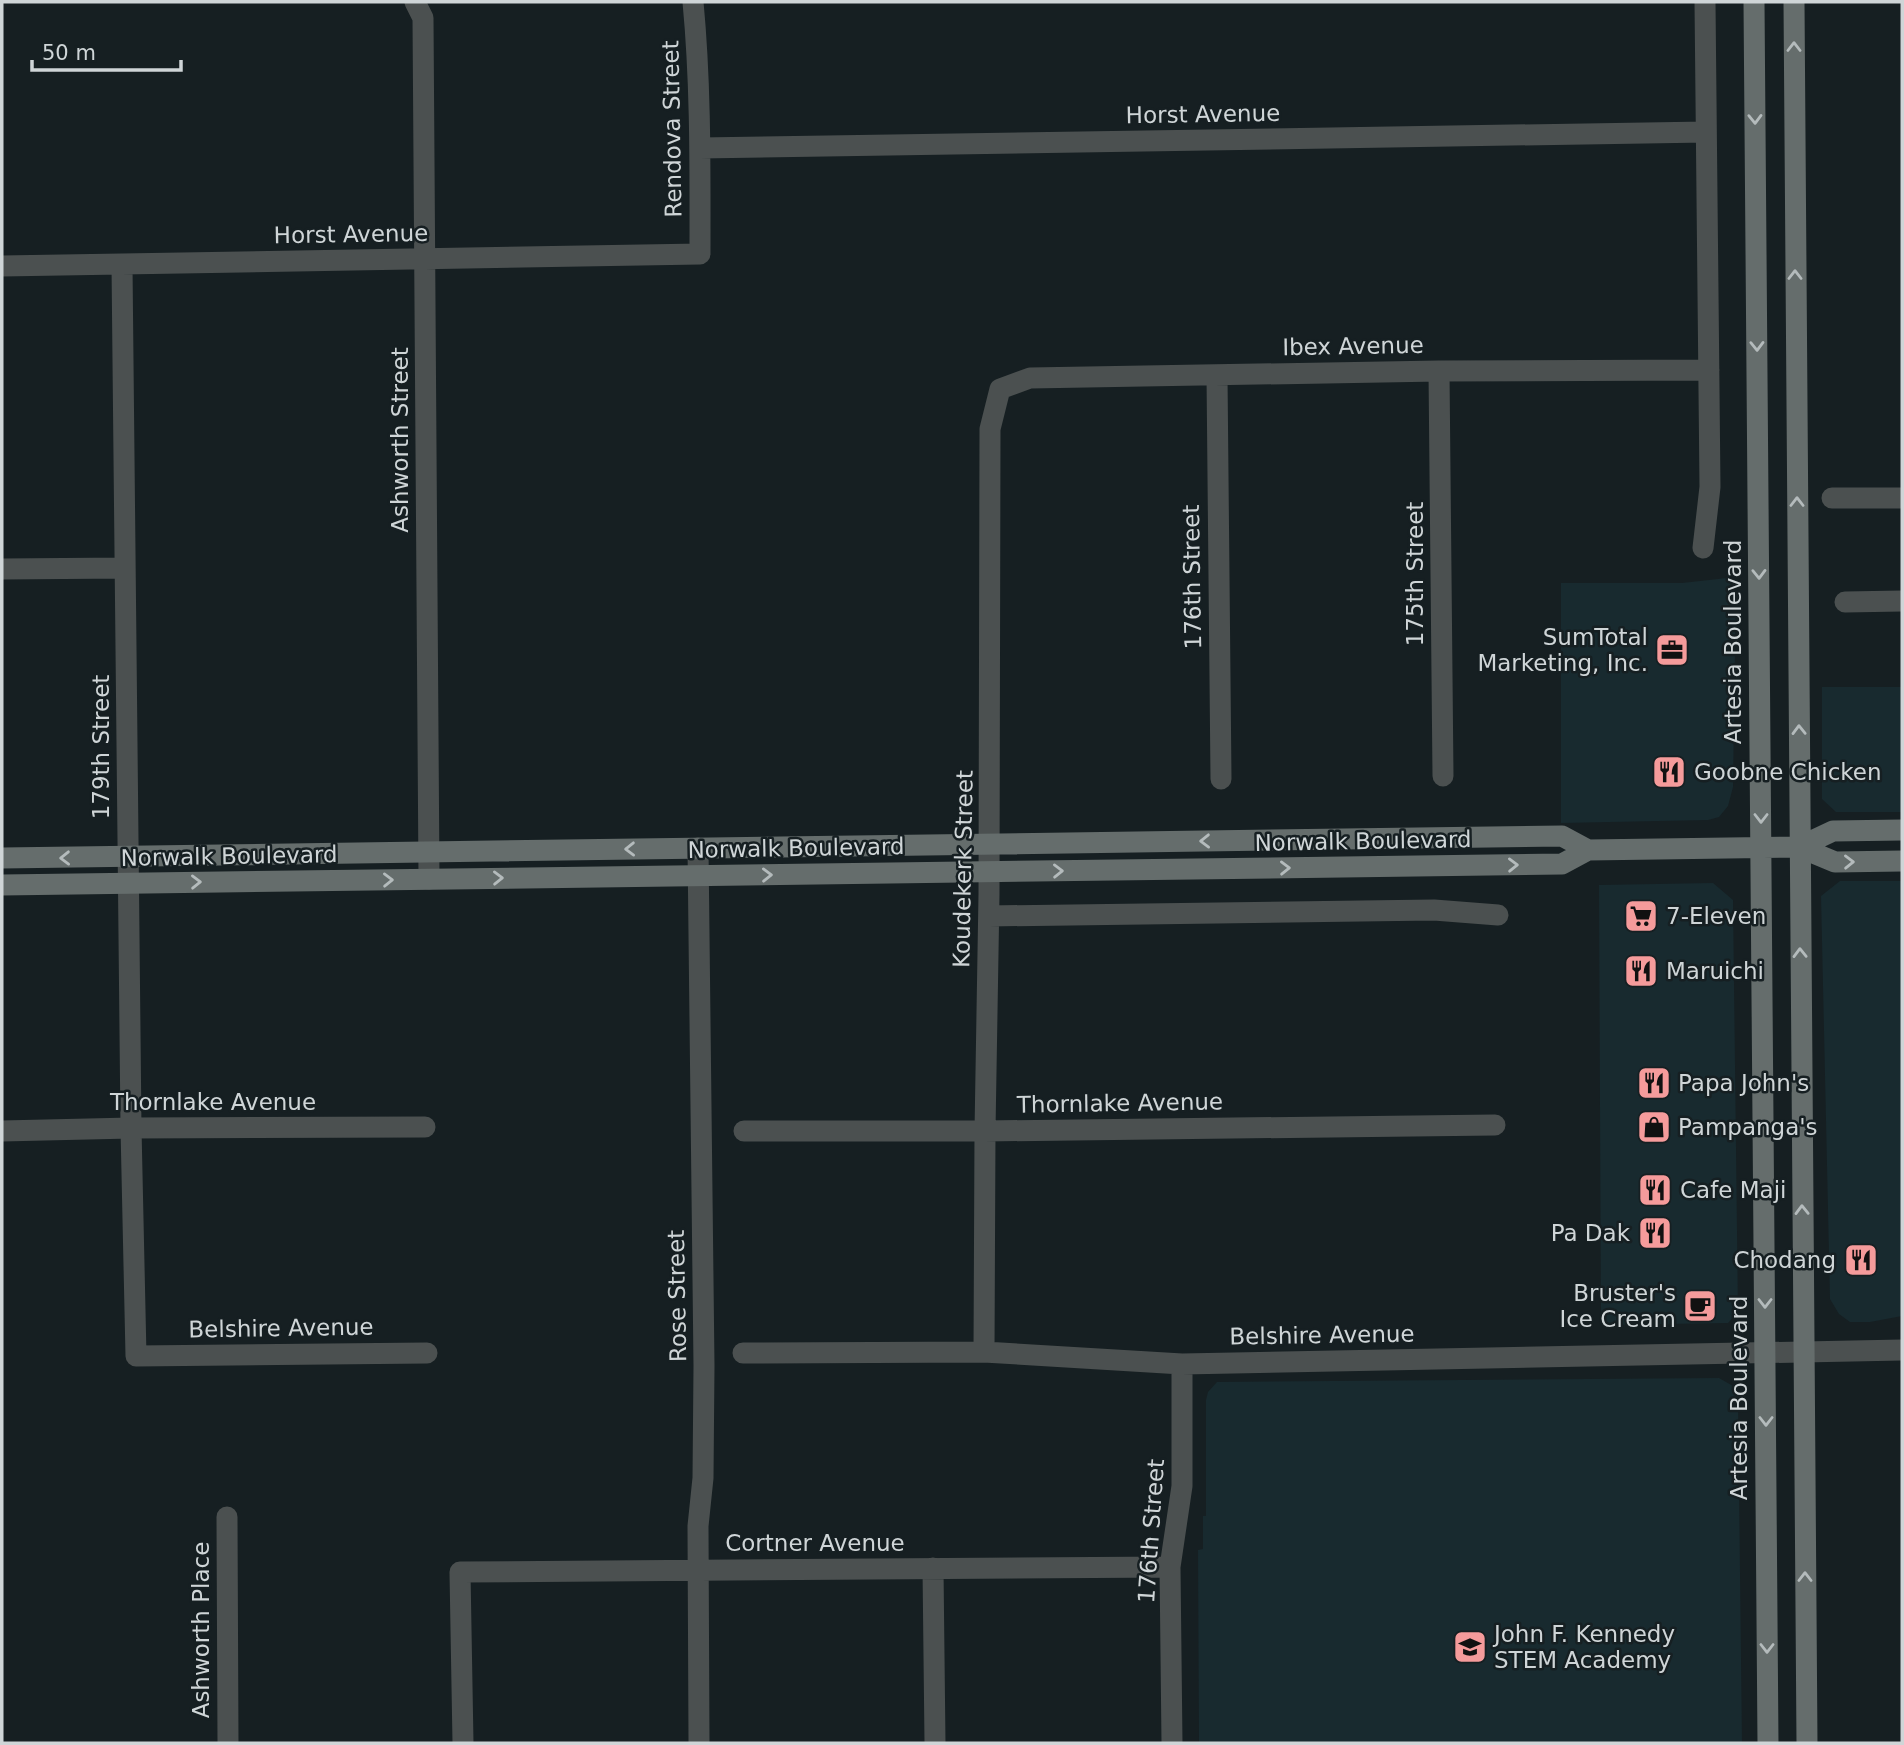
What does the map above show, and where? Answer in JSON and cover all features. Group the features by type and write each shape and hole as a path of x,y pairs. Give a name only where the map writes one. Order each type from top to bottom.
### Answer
{"main road":[{"name":"Artesia Boulevard","path":"1754,2 1768,1743"},
{"path":"1794,2 1807,1743"},
{"name":"Norwalk Boulevard","path":"1799,847 1833,831 1902,830"},
{"name":"Norwalk Boulevard","path":"2,858 1562,836 1588,850"},
{"name":"Norwalk Boulevard","path":"2,885 1562,864 1588,850 1762,847 1799,847 1835,862 1902,861"}],"street":[{"name":"Ashworth Street","path":"415,2 423,19 429,879"},
{"name":"Rendova Street","path":"693,2 700,148 700,254"},
{"path":"1703,548 1710,487 1705,2"},
{"name":"Horst Avenue","path":"700,148 1706,132"},
{"name":"Horst Avenue","path":"2,266 700,254"},
{"name":"179th Street","path":"122,265 136,1356"},
{"name":"Ibex Avenue","path":"1000,388 1030,378 1439,371 1709,370"},
{"name":"175th Street","path":"1439,371 1443,776"},
{"name":"176th Street","path":"1217,375 1221,779"},
{"name":"Koudekerk Street","path":"984,1352 990,844 990,429 1000,388"},
{"path":"1832,498 1902,498"},
{"path":"2,569 125,568"},
{"path":"1845,602 1902,601"},
{"name":"Rose Street","path":"698,848 704,1366 703,1478 698,1527 699,1743"},
{"path":"989,916 1434,910 1498,915"},
{"name":"Thornlake Avenue","path":"744,1131 1495,1125"},
{"name":"Thornlake Avenue","path":"2,1131 425,1127"},
{"name":"Belshire Avenue","path":"743,1353 984,1352 1182,1364 1902,1350"},
{"name":"Belshire Avenue","path":"136,1356 427,1353"},
{"name":"176th Street","path":"1172,1743 1170,1567 1182,1486 1182,1364"},
{"name":"Ashworth Place","path":"227,1517 228,1743"},
{"name":"Cortner Avenue","path":"463,1743 460,1572 1170,1567"},
{"path":"933,1569 935,1743"}],"shaded area":[{"path":"1736,577 1733,787 1728,806 1719,817 1708,820 1561,823 1561,583 1682,583"},
{"path":"1822,687 1902,687 1902,812 1836,812 1822,799"},
{"path":"1840,881 1902,881 1902,1316 1870,1322 1850,1322 1839,1314 1830,1299 1821,896"},
{"path":"1713,883 1733,900 1738,1312 1728,1323 1601,1325 1599,885"},
{"name":"John F. Kennedy STEM Academy","path":"1719,1378 1733,1386 1738,1401 1742,1743 1199,1743 1198,1550 1203,1549 1203,1516 1206,1516 1206,1400 1208,1392 1217,1382"}],"place":[{"name":"SumTotal Marketing, Inc.","path":"1672,650"},
{"name":"Goobne Chicken","path":"1669,772"},
{"name":"7-Eleven","path":"1641,916"},
{"name":"Maruichi","path":"1641,971"},
{"name":"Papa John's","path":"1654,1083"},
{"name":"Pampanga's","path":"1654,1127"},
{"name":"Cafe Maji","path":"1655,1190"},
{"name":"Pa Dak","path":"1655,1233"},
{"name":"Chodang","path":"1861,1260"},
{"name":"Bruster's Ice Cream","path":"1700,1306"},
{"name":"John F. Kennedy STEM Academy","path":"1470,1647"}]}
